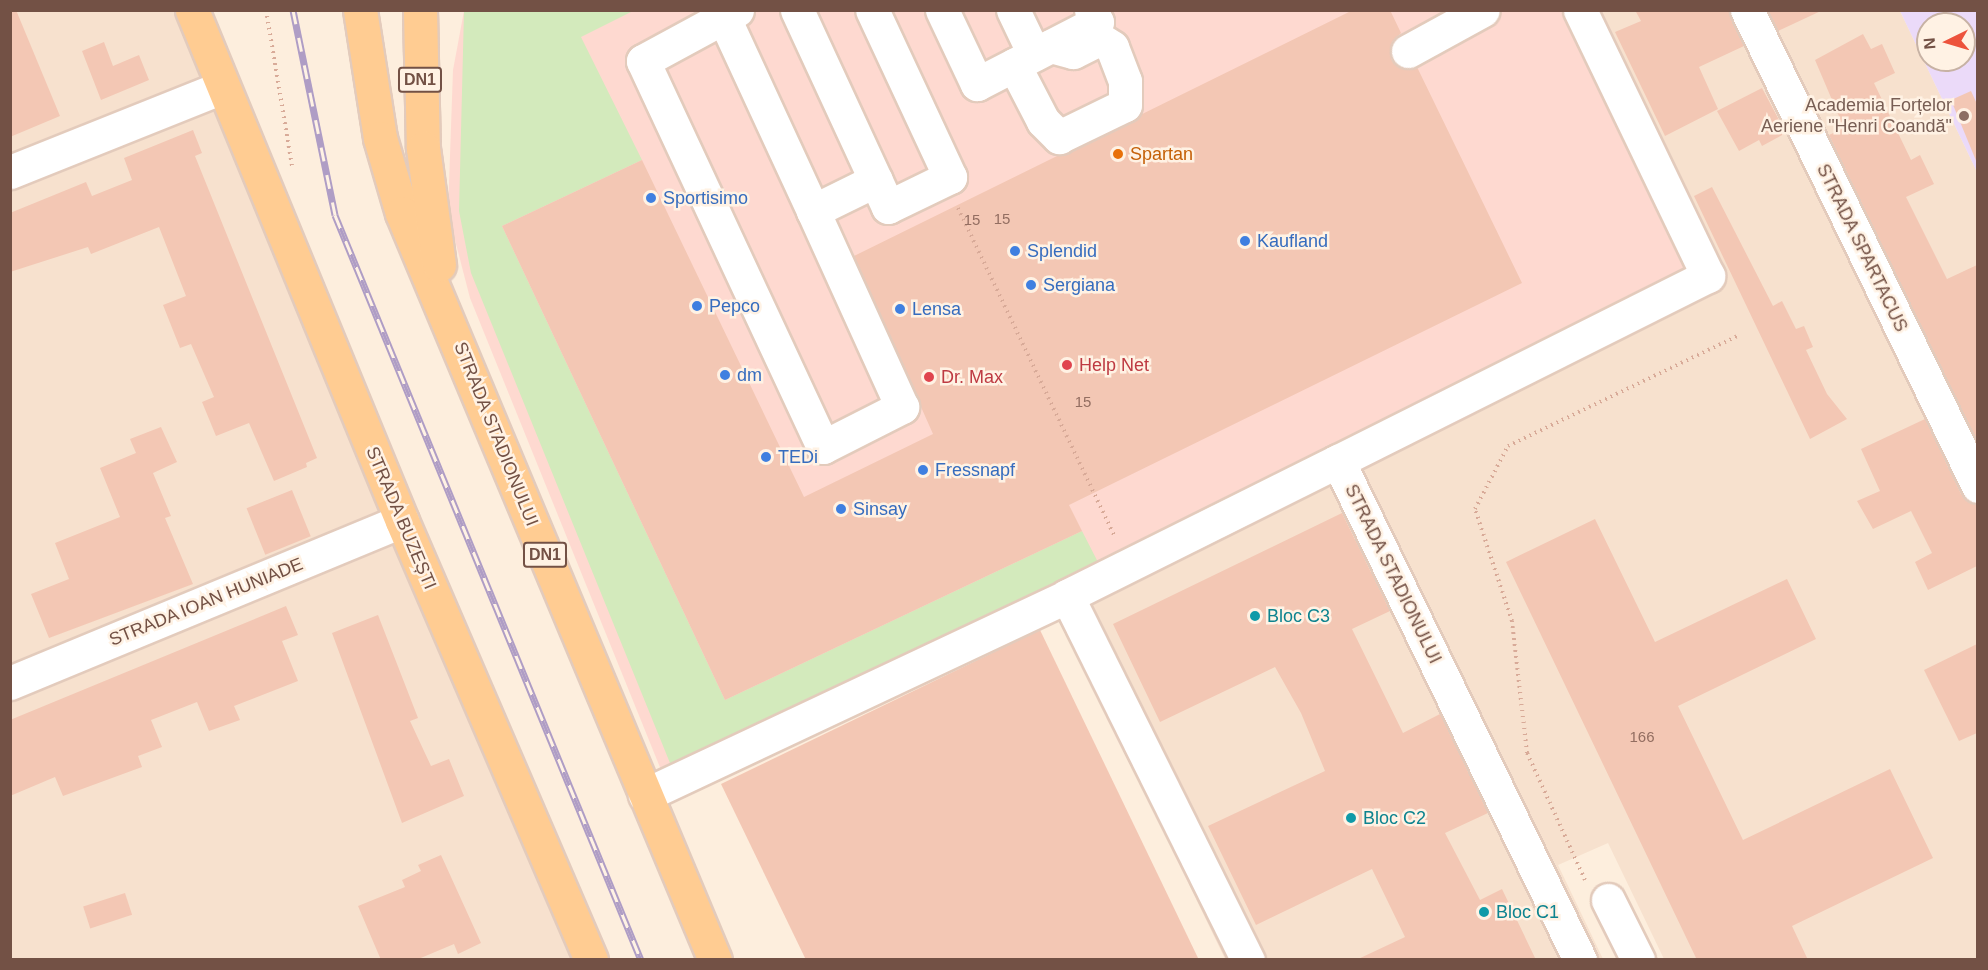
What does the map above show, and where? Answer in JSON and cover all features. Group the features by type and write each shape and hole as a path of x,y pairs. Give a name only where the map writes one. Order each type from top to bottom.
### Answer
{"main road":[{"name":"STRADA BUZEȘTI","path":"192,10 219,81 402,521 588,959"},
{"name":"STRADA BUZEȘTI","path":"208,10 219,81"},
{"name":"DN1","path":"360,10 380,138"},
{"path":"372,10 380,138"},
{"name":"DN1","path":"420,10 423,148 448,314"},
{"name":"STRADA STADIONULUI","path":"380,138 402,213 448,314 715,960"}],"street":[{"path":"797,10 888,207 950,177 872,10"},
{"path":"942,10 976,84 1097,22 1091,10"},
{"path":"1013,10 1033,55"},
{"path":"1408,51 1483,10"},
{"path":"1338,461 1708,276 1580,10"},
{"name":"STRADA SPARTACUS","path":"1747,10 1977,486"},
{"path":"730,14 813,211 902,407 823,447 643,61 730,14"},
{"path":"10,172 219,81"},
{"path":"813,211 876,180"},
{"name":"STRADA STADIONULUI","path":"645,795 1067,596 1338,461 1580,960"},
{"name":"STRADA IOAN HUNIADE","path":"10,683 402,521"},
{"path":"1067,596 1248,960"},
{"path":"1608,900 1638,960"}],"path":[{"path":"944,180 1128,565"},
{"path":"1608,900 1586,882 1527,753 1512,621 1475,509 1508,446 1738,336"}],"shaded area":[{"path":"1598,10 1728,276 1423,431 672,797 470,298 448,213 453,70 464,11"},
{"path":"10,11 177,11 601,959 11,959"},
{"path":"1598,11 1900,11 1916,44 1916,72 1929,72 1977,172 1977,959 1664,959 1608,843 1558,865 1603,959 1225,959 1057,610"},
{"path":"1900,11 1977,11 1977,172 1929,72 1976,72 1976,12 1916,12 1916,44"}],"green space":[{"path":"464,11 633,11 581,37 642,160 502,226 725,700 1082,531 1101,568 672,768 471,273 459,211"}],"building":[{"path":"10,10 16,10 60,116 10,137"},
{"path":"1353,10 1390,10 1401,33 1392,42 1391,59 1399,67 1417,67 1522,283 1069,505 1082,531 725,700 502,226 642,160 804,497 933,434 854,256"},
{"path":"1635,10 1729,10 1744,46 1699,67 1718,109 1665,136 1615,32 1641,21"},
{"path":"1768,10 1823,10 1778,31"},
{"path":"1863,34 1871,49 1882,44 1895,73 1874,83 1911,160 1920,155 1934,184 1906,197 1947,279 1977,265 1977,442 1829,135 1844,128 1815,60"},
{"path":"104,42 113,66 139,55 149,80 101,100 82,51"},
{"path":"1762,88 1786,133 1762,146 1759,140 1739,151 1717,111"},
{"path":"1971,91 1977,104 1977,163 1951,100"},
{"path":"193,130 202,153 195,156 317,458 306,463 307,467 274,481 249,423 216,436 202,402 214,397 191,344 180,348 163,305 186,296 159,227 91,254 88,247 10,272 10,213 86,182 92,196 132,180 124,158"},
{"path":"1712,187 1773,306 1782,301 1796,329 1804,326 1813,347 1806,350 1827,394 1847,419 1810,439 1694,196"},
{"path":"1925,419 1961,494 1977,505 1977,566 1928,590 1915,562 1932,553 1911,511 1873,529 1857,501 1880,491 1861,449"},
{"path":"161,427 177,462 153,473 171,516 165,518 193,584 49,638 31,594 69,579 55,543 120,517 100,468 136,453 130,439"},
{"path":"292,490 311,536 265,555 247,508"},
{"path":"1342,513 1390,611 1352,629 1403,733 1440,714 1488,813 1445,833 1480,900 1502,889 1536,960 1356,960 1405,937 1372,869 1256,925 1208,826 1325,771 1301,713 1275,667 1160,722 1113,624"},
{"path":"1595,519 1655,642 1787,579 1816,639 1678,706 1743,840 1890,769 1933,858 1792,926 1808,960 1697,960 1506,562"},
{"path":"286,606 298,635 282,641 298,681 234,706 240,720 209,731 197,702 151,720 162,747 138,756 142,767 63,796 55,777 10,796 10,720"},
{"path":"378,615 418,718 410,721 431,766 449,759 464,796 402,823 332,633"},
{"path":"1040,630 1199,960 806,960 721,784"},
{"path":"1977,644 1977,733 1959,741 1924,670"},
{"path":"441,855 481,943 458,954 454,944 416,960 381,960 358,906 405,887 402,880 421,871 418,865"},
{"path":"125,893 132,915 90,928 83,907"}],"railway":[{"path":"293,10 335,215 641,960"}],"place":[{"name":"Academia Forțelor Aeriene \"Henri Coandă\"","path":"1964,116"},
{"name":"Spartan","path":"1118,154"},
{"name":"Sportisimo","path":"651,198"},
{"name":"Kaufland","path":"1245,241"},
{"name":"Splendid","path":"1015,251"},
{"name":"Sergiana","path":"1031,285"},
{"name":"Pepco","path":"697,306"},
{"name":"Lensa","path":"900,309"},
{"name":"Help Net","path":"1067,365"},
{"name":"dm","path":"725,375"},
{"name":"Dr. Max","path":"929,377"},
{"name":"TEDi","path":"766,457"},
{"name":"Fressnapf","path":"923,470"},
{"name":"Sinsay","path":"841,509"},
{"name":"Bloc C3","path":"1255,616"},
{"name":"Bloc C2","path":"1351,818"},
{"name":"Bloc C1","path":"1484,912"}]}
